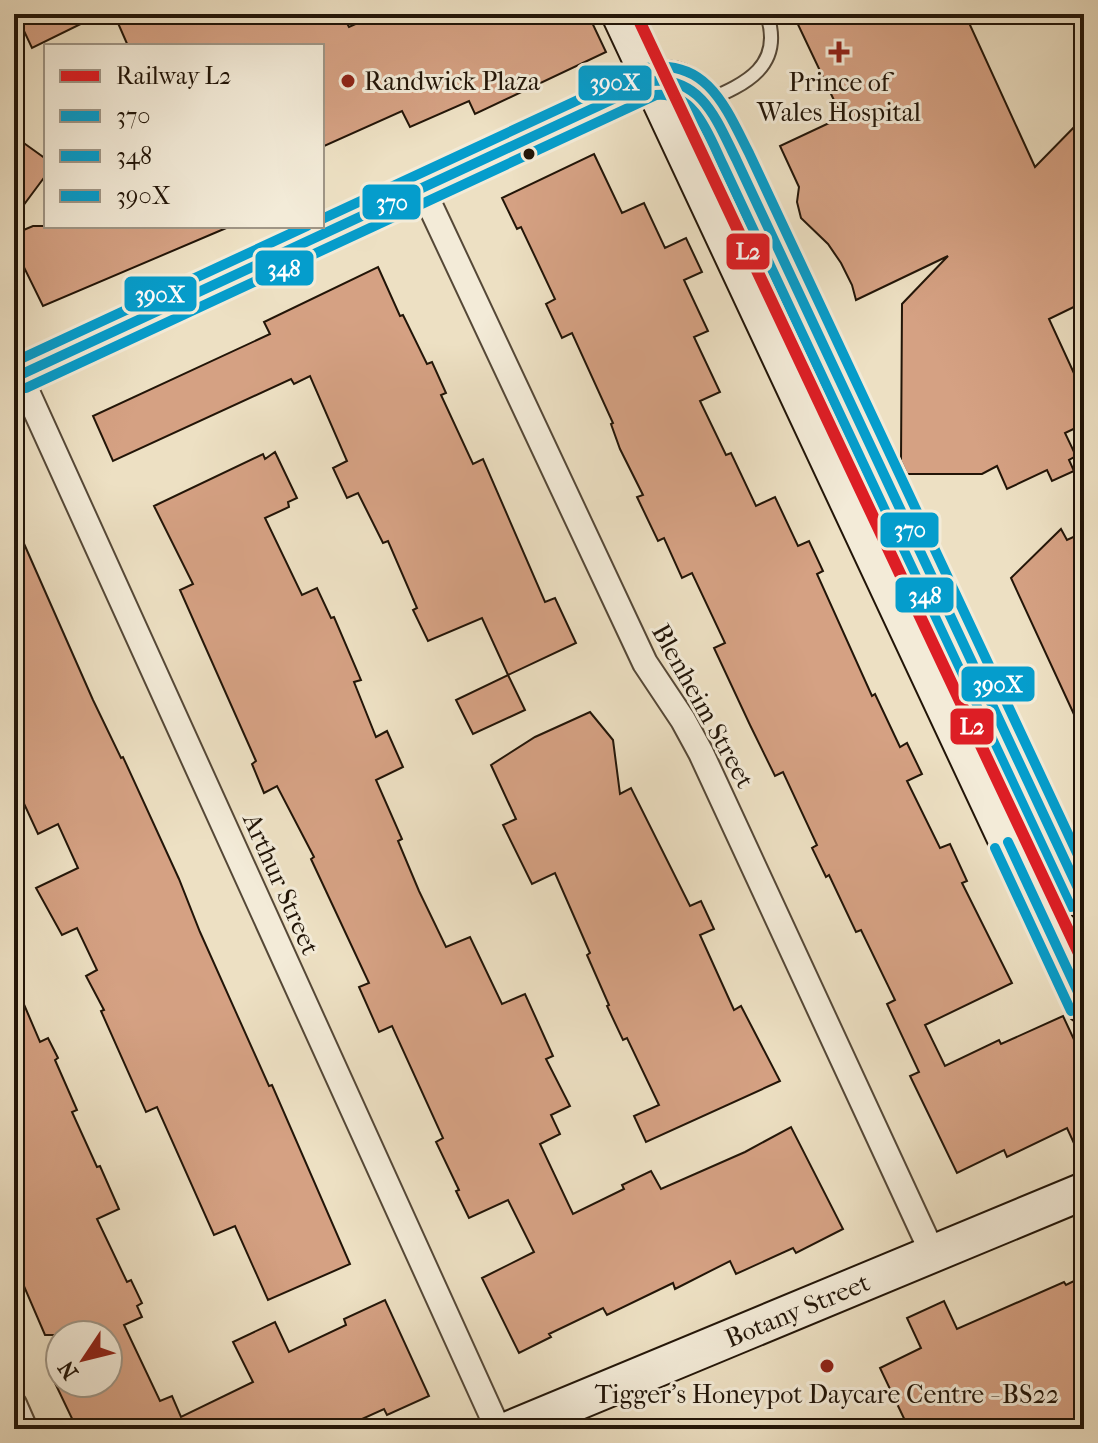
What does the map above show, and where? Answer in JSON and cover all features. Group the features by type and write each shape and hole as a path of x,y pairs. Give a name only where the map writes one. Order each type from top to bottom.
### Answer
{"street":[{"path":"620,14 1084,1005"},
{"path":"17,369 652,81 663,79 682,83 704,102 736,159 1084,901"},
{"name":"Blenheim Street","path":"421,186 645,663 701,753 933,1254"},
{"name":"Arthur Street","path":"17,369 498,1429"},
{"name":"Botany Street","path":"511,1429 1084,1191"},
{"path":"14,1404 25,1429"}],"lane":[{"path":"704,102 744,84 761,68 770,47 767,15"}],"building":[{"path":"16,14 101,14 32,48"},
{"path":"114,14 342,14 349,27 378,14 588,14 606,52 475,114 469,101 410,127 402,111 324,146 324,44 127,44"},
{"path":"793,14 965,14 1035,167 1084,117 1084,302 1049,319 1084,395 1084,424 1065,433 1076,456 1069,460 1074,471 1052,481 1047,470 1007,489 997,466 982,474 907,474 901,461 902,304 948,256 856,300 841,263 828,244 801,218 797,202 799,187 780,146 842,117"},
{"path":"14,136 44,158 44,178 14,218"},
{"path":"594,154 622,213 644,203 665,248 686,238 702,272 684,280 708,331 694,337 720,392 700,401 726,455 731,453 756,506 775,497 798,546 809,541 823,571 817,574 872,696 875,694 900,747 907,743 922,774 907,781 940,848 950,844 967,881 962,883 1012,983 925,1025 945,1066 999,1040 1001,1044 1063,1016 1084,1061 1084,1165 1067,1128 1007,1157 1004,1150 957,1173 910,1076 919,1072 887,1004 895,1000 861,930 856,932 829,875 826,877 812,848 817,845 783,772 775,776 750,725 714,648 725,643 692,573 682,578 664,538 658,541 637,497 643,495 620,449 613,423 572,333 562,338 546,304 555,299 521,227 517,229 502,198"},
{"path":"33,226 226,228 43,306 14,247 14,234"},
{"path":"378,267 400,316 403,315 427,364 432,362 446,393 441,395 473,464 483,459 545,602 555,598 576,643 508,675 482,618 428,641 413,610 417,608 388,541 383,543 358,493 347,498 333,468 347,461 310,376 294,384 291,379 113,461 93,416 270,334 264,322"},
{"path":"275,452 297,498 288,502 289,507 265,518 302,595 317,588 331,618 334,617 361,680 354,682 376,737 387,731 403,767 376,780 402,839 398,841 419,891 446,947 470,937 502,1004 525,994 553,1056 546,1059 570,1106 551,1115 560,1134 540,1144 573,1214 624,1189 622,1185 651,1171 661,1189 745,1152 791,1127 843,1229 796,1253 793,1248 736,1274 730,1261 675,1289 673,1283 607,1315 603,1308 549,1334 551,1337 519,1353 482,1278 534,1252 508,1200 469,1218 436,1142 443,1138 392,1026 379,1032 359,987 369,983 311,859 314,857 277,786 264,793 252,764 256,761 180,590 193,584 154,506 263,454 265,459"},
{"path":"14,521 93,700 179,879 350,1264 268,1300 235,1226 214,1235 157,1107 146,1112 101,1011 104,1010 86,976 97,970 77,928 62,935 36,888 78,868 58,824 38,834 14,782"},
{"path":"1061,529 1067,540 1084,532 1084,736 1011,578"},
{"path":"508,675 525,710 473,734 456,700"},
{"path":"590,712 613,740 620,794 631,788 690,906 701,901 714,929 700,935 734,1010 741,1006 780,1081 646,1142 634,1116 659,1105 627,1038 623,1040 607,1006 587,955 590,953 555,873 532,884 503,825 516,819 491,765 535,737"},
{"path":"14,981 40,1042 48,1038 58,1058 55,1060 77,1110 72,1112 119,1209 97,1219 127,1282 131,1280 142,1303 137,1306 142,1317 124,1325 124,1319 44,1319 44,1333 14,1263"},
{"path":"1084,1276 1084,1429 909,1429 880,1368 921,1348 907,1318 944,1301 957,1329"},
{"path":"385,1300 429,1396 387,1415 384,1409 340,1429 77,1429 63,1399 124,1399 124,1325 160,1401 172,1396 181,1417 253,1382 233,1342 275,1322 289,1352 346,1325 344,1319"}],"rail line":[{"name":"L2","path":"636,14 1084,964"}],"transit line":[{"name":"390X","path":"324,218 647,68 668,67 700,79 712,90 732,119 749,153 1084,868"},
{"name":"370","path":"20,375 652,81 684,86 706,104 729,145 1084,901"},
{"name":"348","path":"26,388 656,95 681,100 699,118 712,141 1071,907"},
{"name":"390X","path":"14,362 303,228"},
{"name":"390X","path":"1021,836 1084,972"},
{"name":"370","path":"1008,842 1084,1005"},
{"name":"348","path":"995,848 1071,1011"}],"place":[{"name":"Prince of Wales Hospital","path":"839,52"},
{"name":"Randwick Plaza","path":"348,81"},
{"name":"Tigger's Honeypot Daycare Centre - BS22","path":"827,1366"}]}
